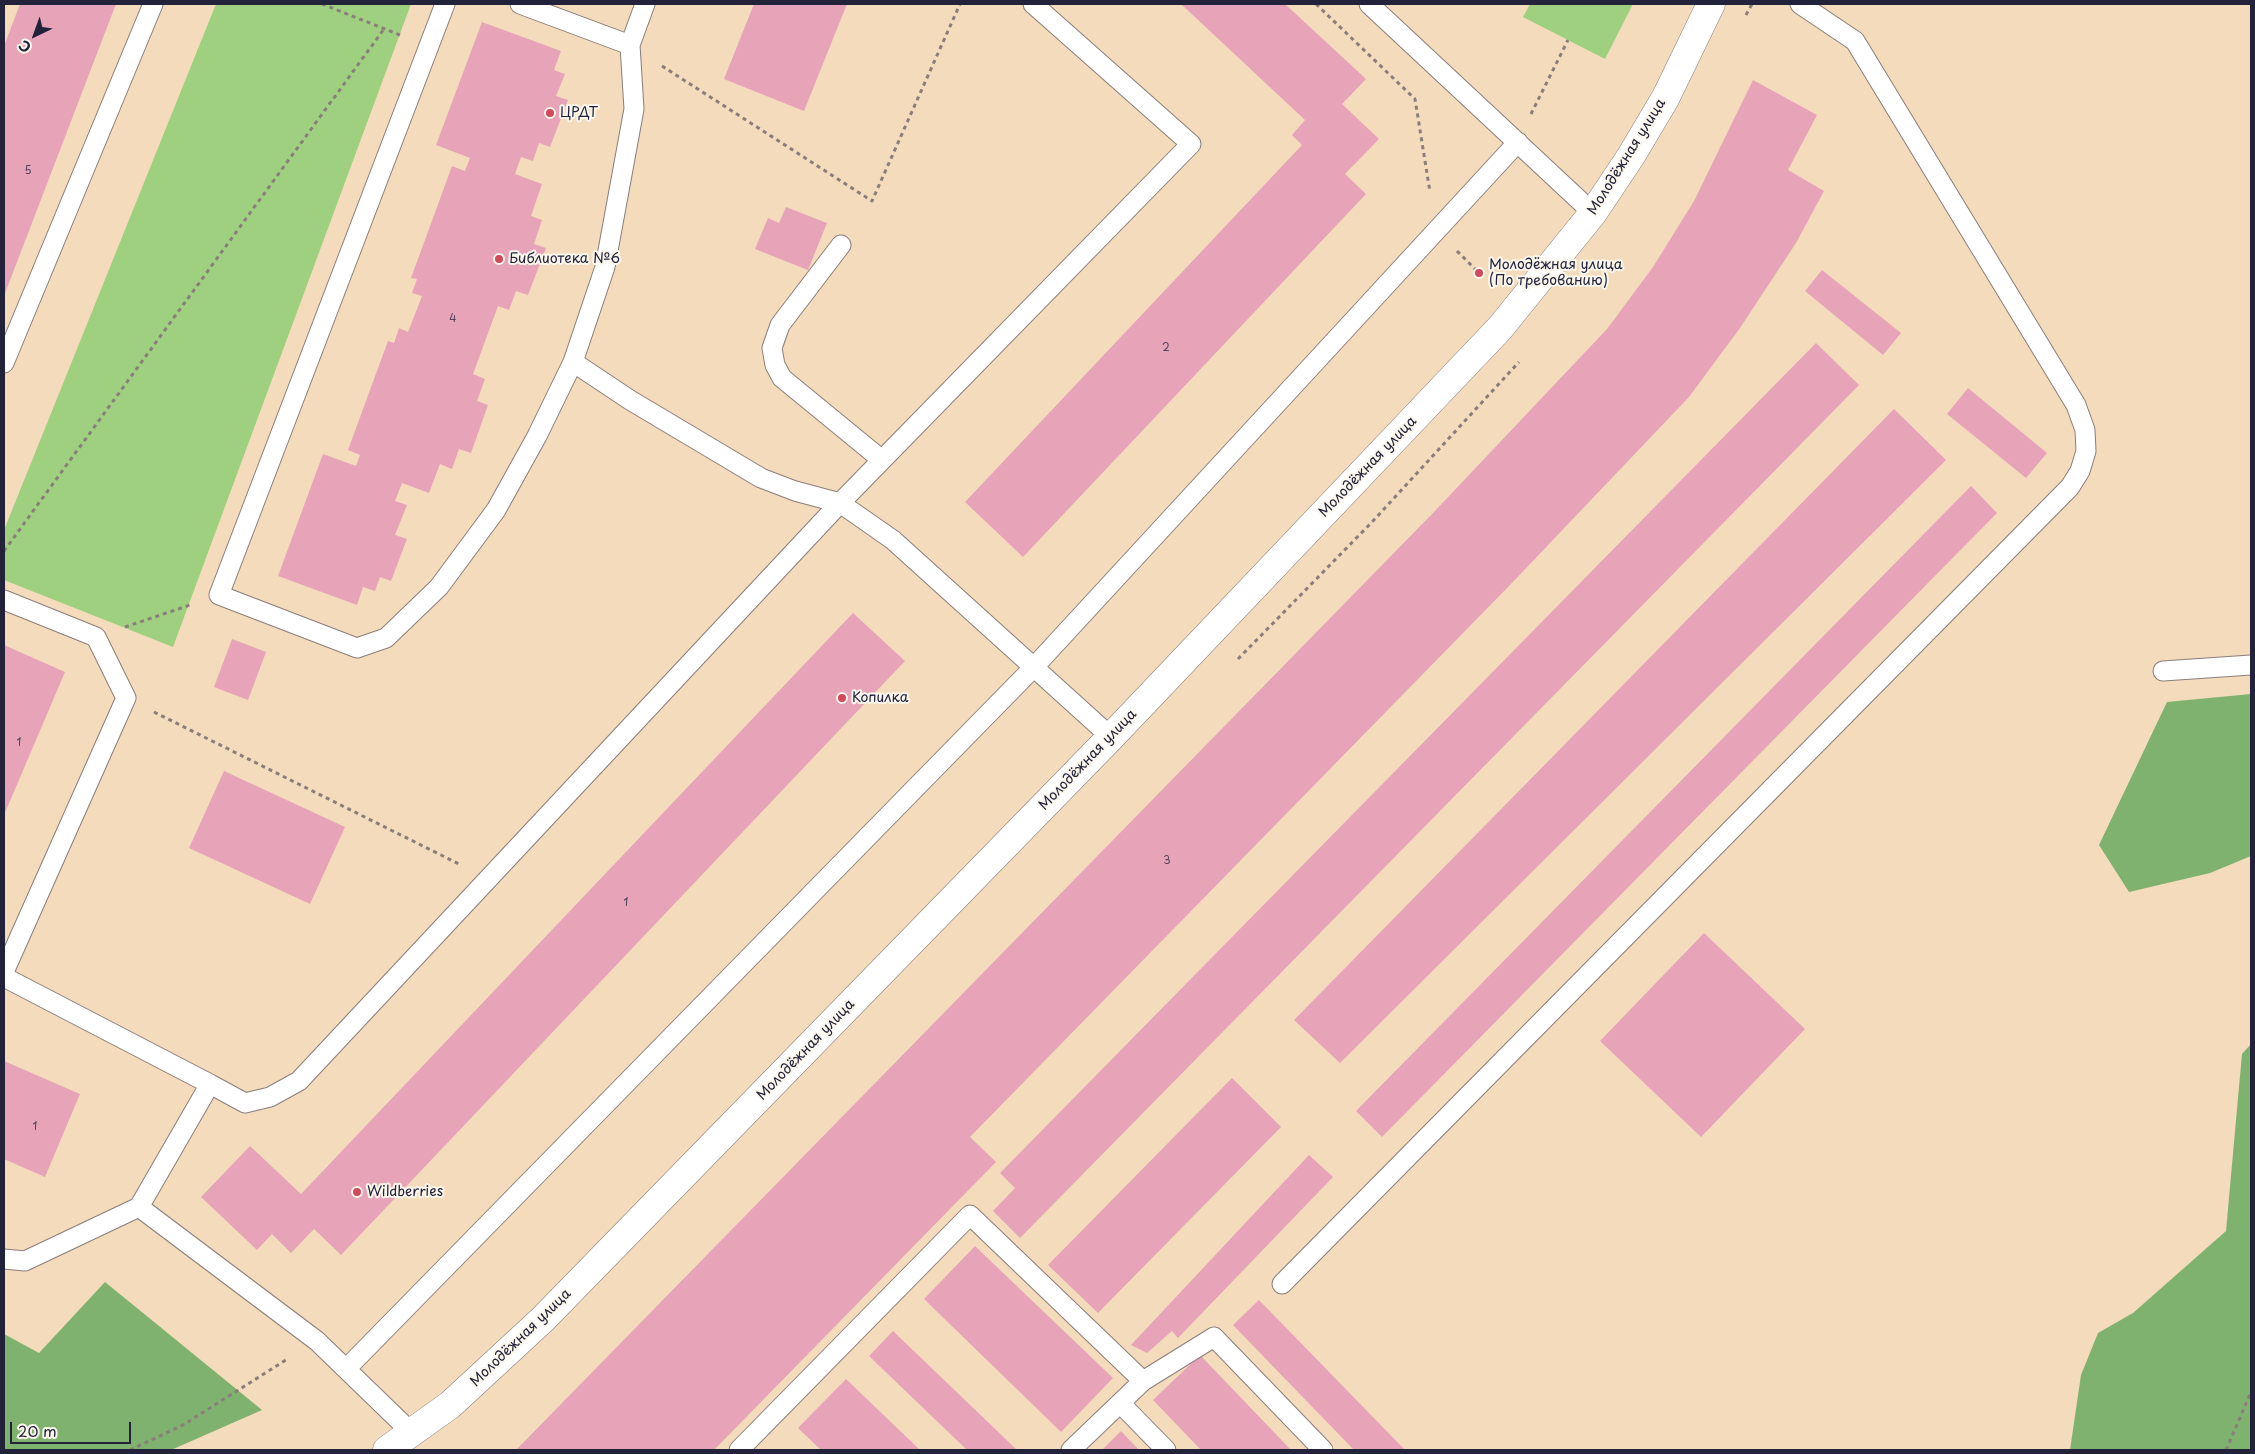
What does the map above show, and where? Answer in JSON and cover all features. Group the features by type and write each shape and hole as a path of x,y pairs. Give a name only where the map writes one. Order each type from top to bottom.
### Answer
{"street":[{"name":"Молодёжная улица","path":"387,1450 458,1398 543,1320 1111,738 1500,328 1593,213 1631,156 1666,97 1711,4"}],"lane":[{"path":"4,363 153,4"},
{"path":"445,4 219,595 357,648 386,638 438,588 496,510 537,436 573,362 607,258 634,109 630,45 645,4"},
{"path":"520,4 630,45"},
{"path":"4,977 245,1103 270,1097 299,1081 840,503 1191,144 1033,4"},
{"path":"1369,4 1593,213"},
{"path":"1282,1284 2070,487 2080,471 2086,451 2085,430 2076,405 1855,41 1800,4"},
{"path":"346,1369 1034,667 1518,142"},
{"path":"841,245 780,325 772,348 775,365 782,378 882,460"},
{"path":"573,362 630,400 761,478 795,491 840,503 893,540 1111,738"},
{"path":"4,600 96,636 126,698 4,972"},
{"path":"2163,671 2251,665"},
{"path":"4,1258 24,1261 139,1207 210,1084"},
{"path":"139,1207 317,1341 412,1433"},
{"path":"739,1450 970,1214 1143,1381"},
{"path":"1071,1450 1143,1381 1214,1336 1323,1450"},
{"path":"1120,1403 1166,1450"}],"path":[{"path":"322,4 429,45"},
{"path":"630,45 872,201 960,4"},
{"path":"1316,4 1416,99 1436,230"},
{"path":"4,551 384,29"},
{"path":"1518,142 1568,40"},
{"path":"96,636 219,595"},
{"path":"126,698 488,878"},
{"path":"130,1450 184,1425 317,1341"},
{"path":"2226,1450 2251,1392"}],"green space":[{"path":"216,4 411,4 173,647 4,580 4,530"},
{"path":"1530,4 1633,4 1605,59 1523,17"},
{"path":"2251,694 2251,856 2210,873 2129,892 2099,845 2167,702"},
{"path":"2251,1044 2251,1450 2070,1450 2081,1375 2098,1333 2133,1313 2226,1231 2242,1054"},
{"path":"105,1282 262,1410 171,1450 4,1450 4,1334 39,1353"}],"building":[{"path":"20,4 116,4 4,296 4,46"},
{"path":"754,4 847,4 804,111 724,79"},
{"path":"1181,4 1285,4 1366,79 1342,104 1379,139 1345,174 1366,194 1023,557 965,502 1302,145 1292,135 1305,120"},
{"path":"482,22 561,51 554,70 565,74 556,96 568,100 550,147 539,143 533,161 521,157 515,174 542,184 531,216 542,220 534,244 546,248 528,295 516,291 509,310 498,306 473,374 485,379 477,401 488,405 471,453 459,449 452,469 440,464 429,493 402,483 395,501 407,505 395,535 407,539 391,581 380,577 375,591 363,587 357,605 278,576 323,454 356,466 360,455 348,450 388,341 394,343 399,328 408,332 422,296 412,293 417,279 411,278 452,166 465,171 470,158 436,145"},
{"path":"1753,80 1817,115 1788,170 1824,191 1796,243 1740,328 1689,397 1510,585 970,1137 996,1162 714,1450 516,1450 1433,513 1607,329 1653,267 1694,201"},
{"path":"786,207 827,223 808,270 755,249 768,218 779,223"},
{"path":"1822,270 1901,333 1883,355 1805,291"},
{"path":"1816,343 1859,385 1020,1238 993,1211 1015,1188 1000,1173"},
{"path":"1968,388 2047,453 2026,478 1947,414"},
{"path":"1894,409 1946,460 1340,1063 1294,1020"},
{"path":"1971,486 1997,513 1382,1137 1356,1111"},
{"path":"853,613 905,661 341,1255 314,1229 291,1253 272,1234 257,1250 201,1197 250,1146 301,1194"},
{"path":"232,639 266,652 248,700 214,687"},
{"path":"4,645 65,672 4,815"},
{"path":"224,771 345,827 310,904 189,848"},
{"path":"1704,933 1805,1029 1701,1137 1600,1041"},
{"path":"4,1061 80,1094 45,1177 4,1159"},
{"path":"1232,1078 1281,1127 1098,1313 1048,1265"},
{"path":"1309,1155 1333,1177 1178,1338 1172,1331 1147,1353 1131,1345"},
{"path":"975,1246 1113,1378 1061,1432 924,1299"},
{"path":"1259,1300 1405,1450 1354,1450 1233,1325"},
{"path":"893,1331 1017,1450 967,1450 869,1356"},
{"path":"1200,1355 1291,1450 1201,1450 1153,1400"},
{"path":"846,1379 920,1450 821,1450 798,1428"},
{"path":"1121,1431 1139,1450 1102,1450"}],"place":[{"name":"ЦРДТ","path":"550,113"},
{"name":"Библиотека №6","path":"499,259"},
{"name":"Молодёжная улица (По требованию)","path":"1479,273"},
{"name":"Копилка","path":"842,698"},
{"name":"Wildberries","path":"357,1192"}]}
